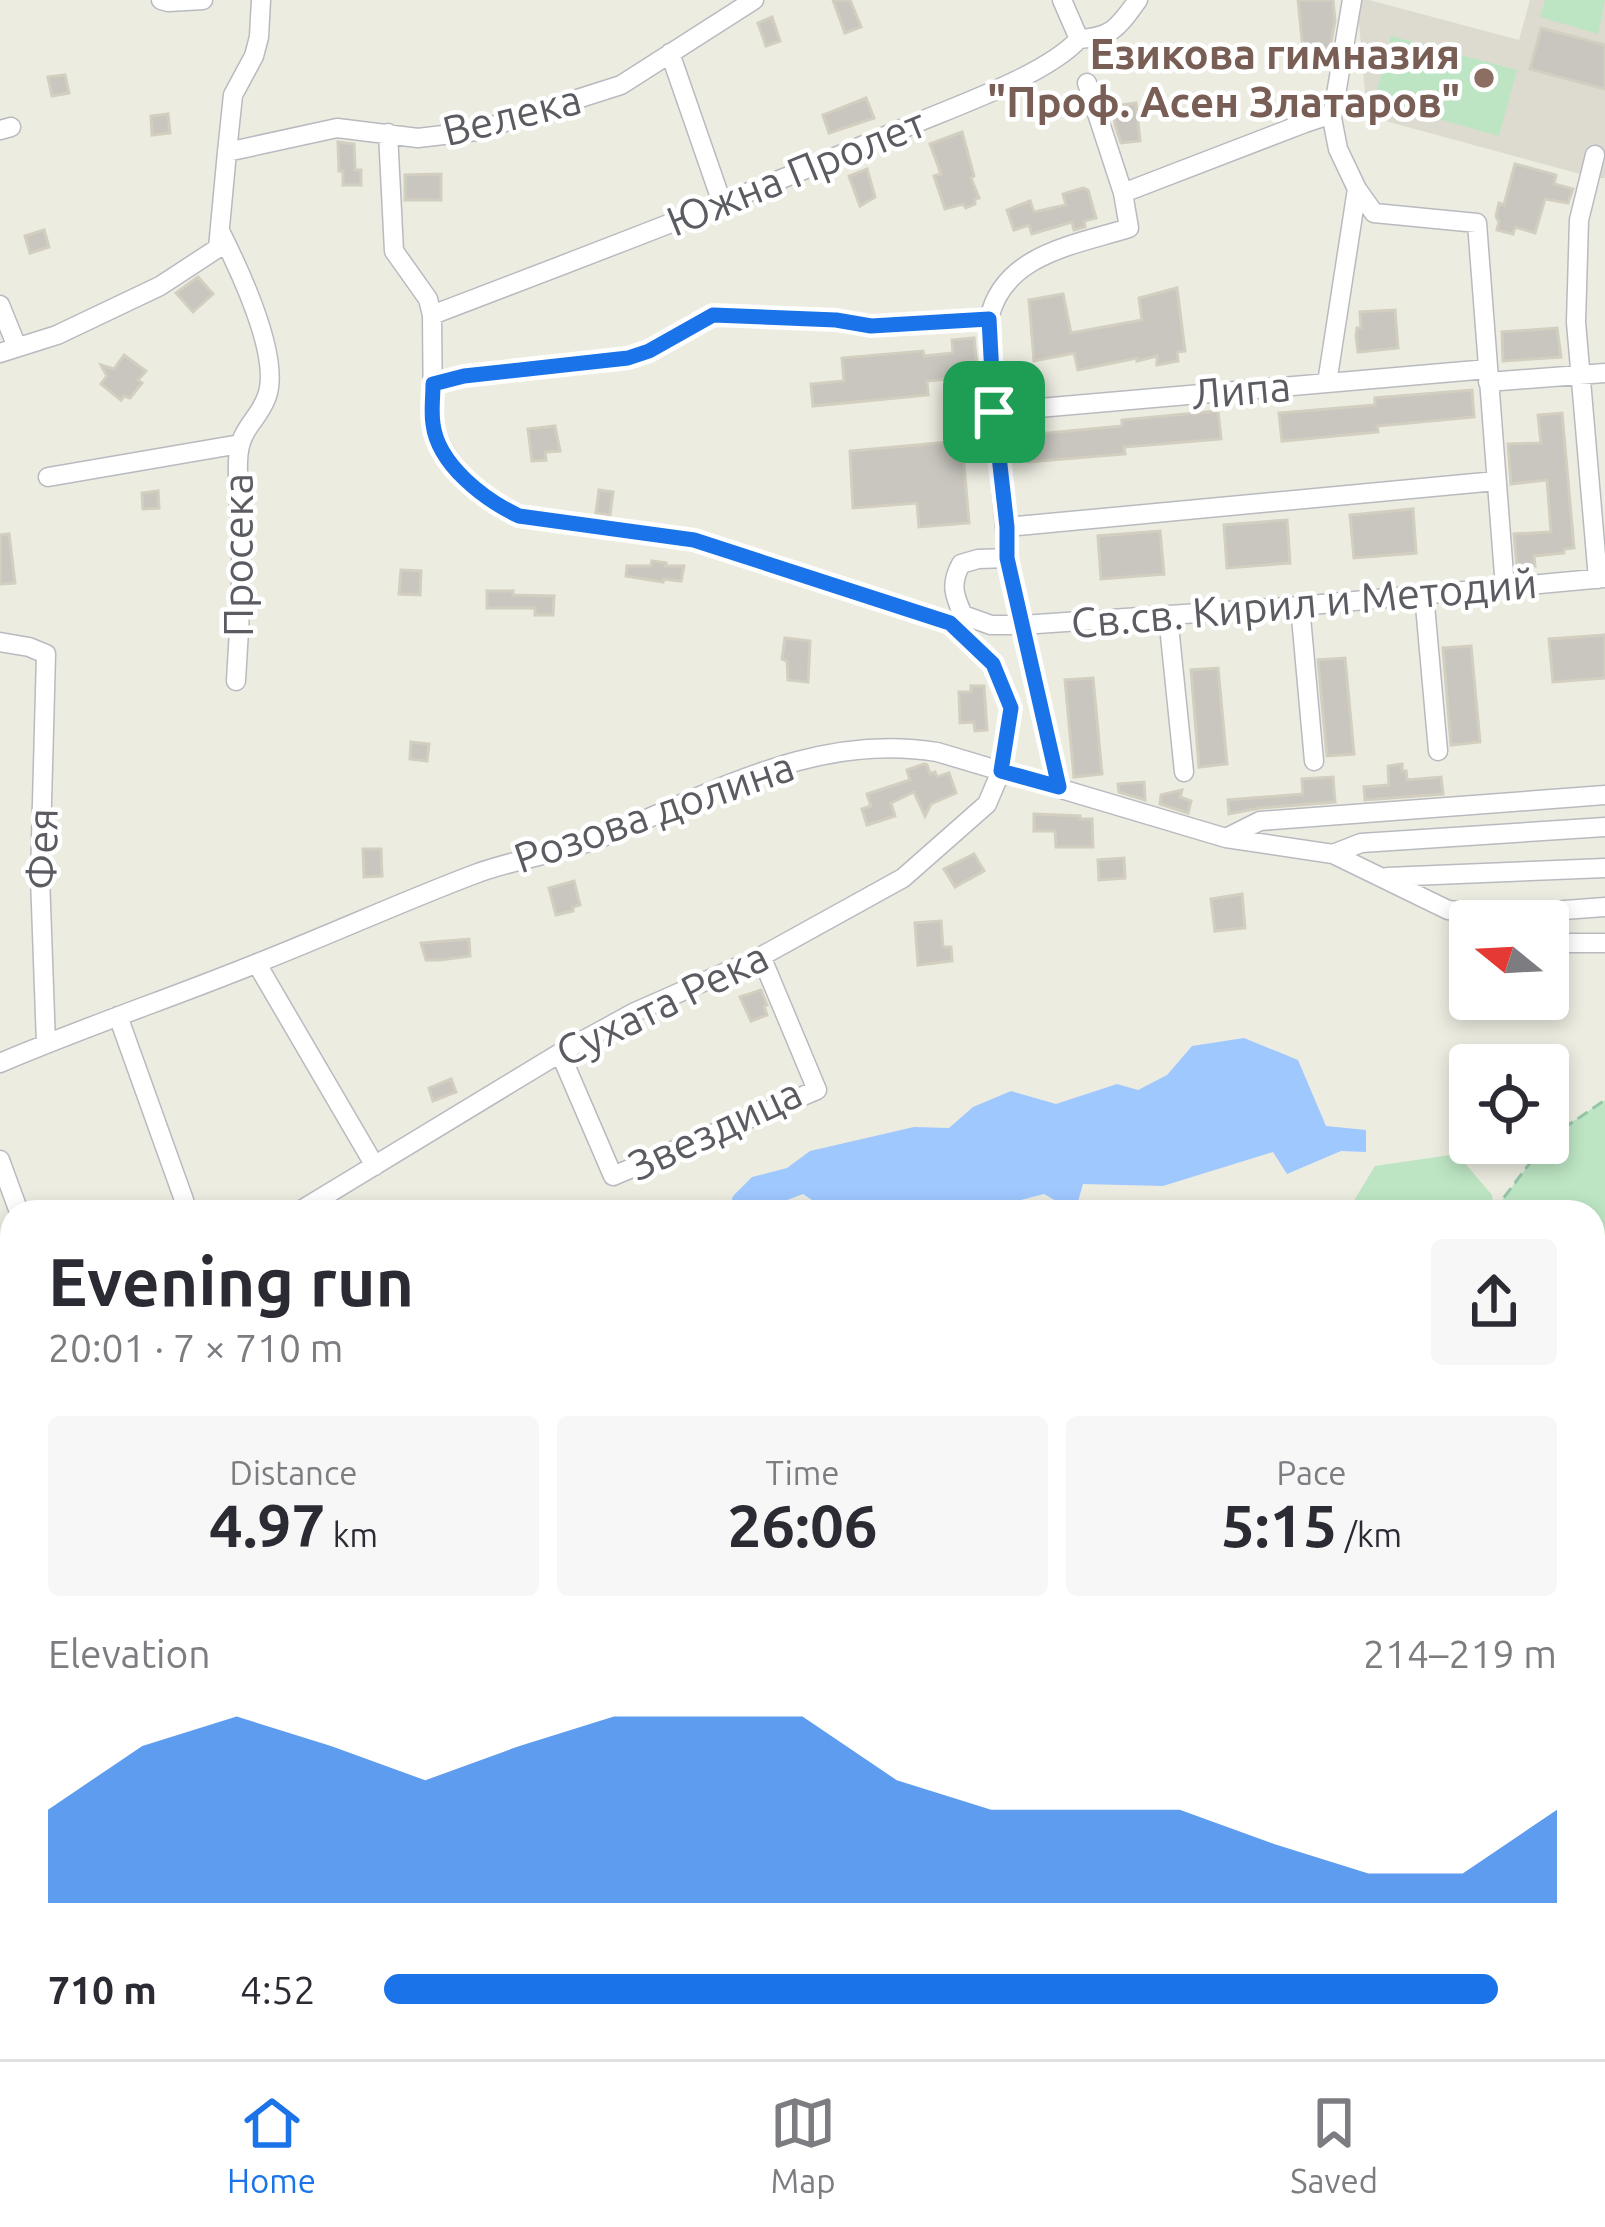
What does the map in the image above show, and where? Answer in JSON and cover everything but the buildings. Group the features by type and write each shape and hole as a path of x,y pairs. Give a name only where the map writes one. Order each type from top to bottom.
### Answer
{"street":[{"path":"161,0 203,0"},
{"path":"0,305 9,350 57,334 160,286 218,248 233,95 254,56 261,0"},
{"name":"Велека","path":"227,152 337,128 418,138 477,131 621,85 754,0"},
{"path":"1062,0 1078,39"},
{"name":"Южна Пролет","path":"432,315 986,94 1064,56 1078,39 1104,38 1138,0"},
{"path":"1352,0 1332,118 1338,149 1357,189 1374,213 1477,223 1504,587"},
{"path":"670,53 722,203"},
{"path":"1059,787 1007,558 989,319 999,289 1035,257 1129,228 1123,193 1087,83"},
{"path":"1123,193 1305,123 1332,118"},
{"path":"388,133 394,251 428,299 432,315"},
{"path":"1594,155 1579,220 1576,322 1601,579"},
{"path":"1327,382 1357,189"},
{"name":"Просека","path":"220,231 257,314 270,380 265,401 240,444 236,681"},
{"name":"Св.св. Кирил и Методий","path":"432,315 436,438 468,482 508,510 531,519 694,540 956,619 1022,626 1601,579"},
{"path":"433,384 464,376 628,358 713,315 871,326 989,319"},
{"name":"Липа","path":"994,412 1327,382 1605,373"},
{"path":"48,477 240,444"},
{"path":"1007,527 1496,481"},
{"path":"1001,771 1011,708 993,664 956,619 952,591 961,564 1007,558"},
{"path":"1424,594 1438,751"},
{"path":"1300,606 1314,761"},
{"path":"1168,616 1184,772"},
{"name":"Фея","path":"0,642 46,654 40,877 46,1044"},
{"name":"Розова долина","path":"0,1063 479,872 598,838 758,771 812,757 907,747 937,752 1226,838 1333,854 1449,910"},
{"name":"Сухата Река","path":"318,1200 560,1053 635,1012 761,956 903,878 987,804 1001,771"},
{"path":"1226,838 1260,821 1605,795"},
{"path":"1333,854 1360,843 1605,827"},
{"path":"1382,878 1605,868"},
{"name":"Розова долина","path":"1569,911 1605,908"},
{"path":"1569,943 1605,944"},
{"name":"Звездица","path":"560,1053 614,1176 818,1090 761,956"},
{"path":"257,964 374,1166"},
{"path":"118,1016 184,1200"},
{"path":"0,1160 15,1200"}],"path":[{"path":"1569,1125 1605,1100"},
{"path":"1502,1200 1529,1164"}],"shaded area":[{"name":"Езикова гимназия \"Проф. Асен Златаров\"","path":"1357,0 1519,40 1530,0 1605,0 1605,178 1367,116"}],"green space":[{"path":"1545,0 1605,0 1598,34 1540,17"},
{"path":"1391,36 1517,70 1499,136 1374,101"},
{"path":"1605,1100 1605,1200 1502,1200 1529,1164 1569,1164 1569,1124"},
{"path":"1449,1155 1449,1164 1466,1164 1493,1200 1354,1200 1375,1166"}],"water":[{"path":"1244,1038 1298,1060 1326,1126 1366,1130 1366,1152 1341,1151 1287,1174 1273,1152 1163,1186 1083,1184 1078,1200 1054,1200 1044,1194 1021,1200 812,1200 803,1194 787,1200 732,1200 752,1177 787,1168 810,1151 914,1127 949,1128 973,1107 1011,1091 1056,1104 1117,1084 1138,1090 1167,1075 1192,1046"}],"place":[{"name":"Езикова гимназия \"Проф. Асен Златаров\"","path":"1484,78"}],"route":[{"path":"713,315 871,326 989,319 994,412 1007,558 1059,787 1001,771 1011,708 993,664 950,623 694,540 519,516 484,496 456,469 436,438 433,384 464,376 628,358 713,315"}]}
